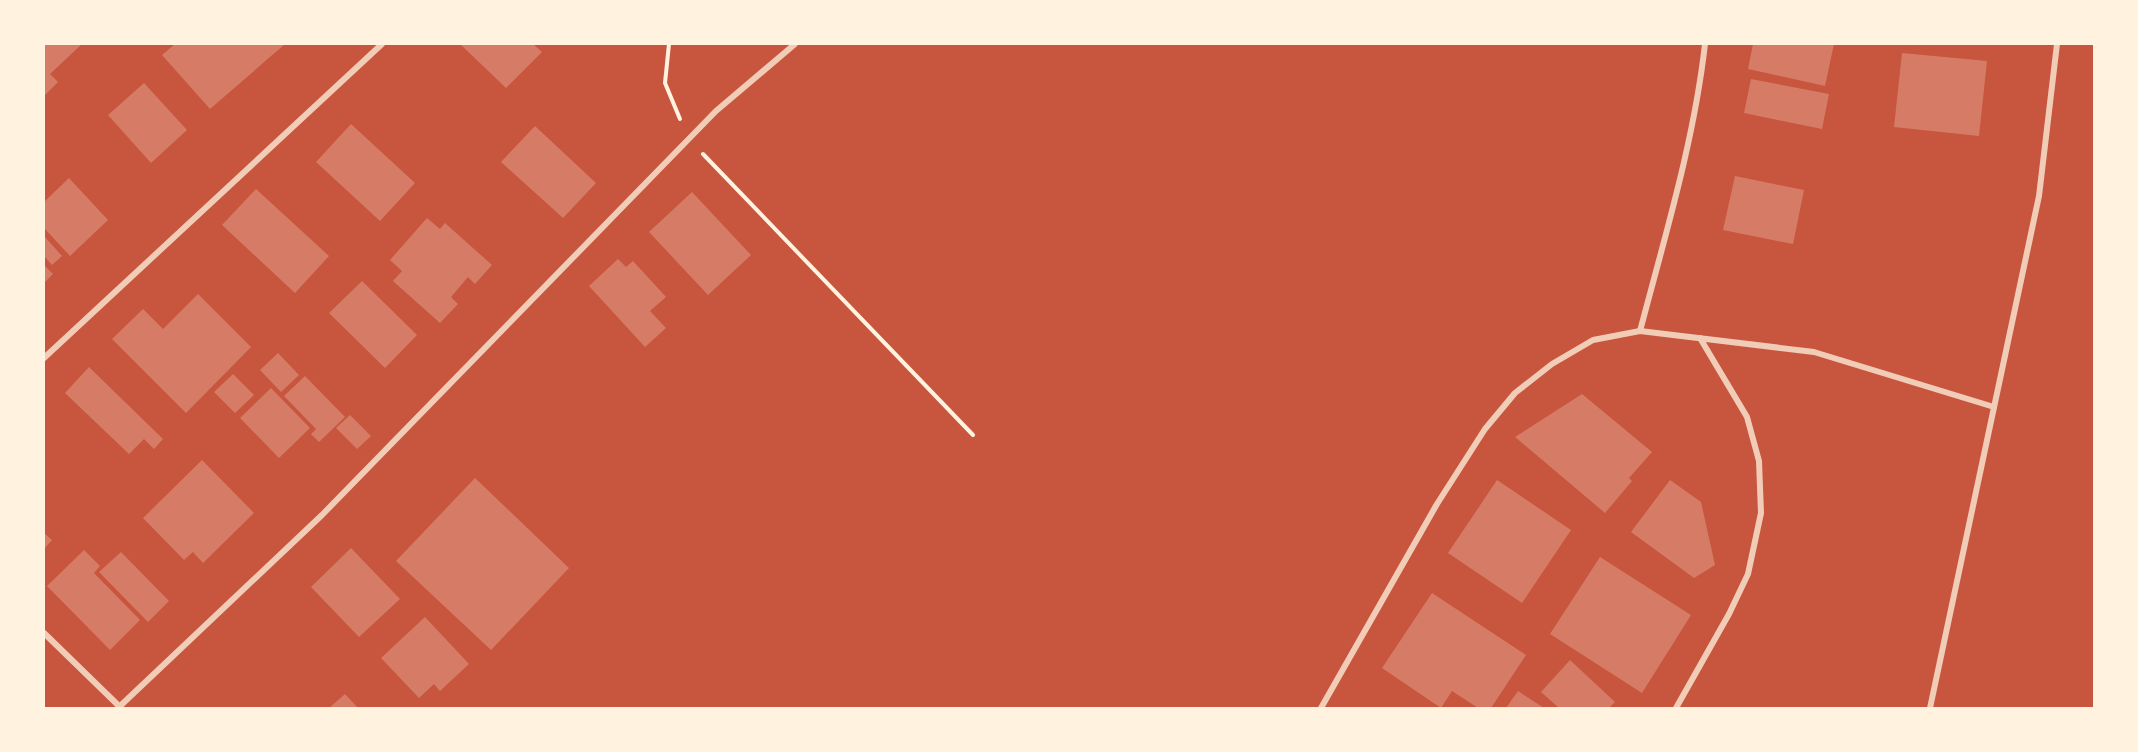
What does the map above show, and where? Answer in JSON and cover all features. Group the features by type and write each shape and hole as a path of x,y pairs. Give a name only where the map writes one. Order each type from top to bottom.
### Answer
{"street":[{"path":"44,358 382,44"},
{"path":"44,633 119,708 322,514 716,111 795,44"},
{"path":"1640,331 1677,193 1700,85 1705,44"},
{"path":"1930,708 2038,196 2057,44"},
{"path":"1321,708 1437,504 1485,429 1515,393 1552,364 1593,340 1640,331 1815,352 1994,407"},
{"path":"1676,708 1729,614 1748,574 1761,513 1759,461 1747,417 1700,338"}],"path":[{"path":"669,44 665,83 688,139 973,435"}],"building":[{"path":"44,44 82,44 50,74 58,82 44,96"},
{"path":"175,44 285,44 210,109 162,55"},
{"path":"460,44 533,44 542,52 506,88"},
{"path":"1753,44 1834,44 1825,86 1748,69"},
{"path":"1902,53 1987,61 1979,136 1894,127"},
{"path":"1751,79 1829,94 1822,129 1744,113"},
{"path":"144,83 187,130 151,163 108,115"},
{"path":"351,124 415,183 380,221 316,162"},
{"path":"535,126 596,183 563,218 501,162"},
{"path":"1735,176 1804,190 1793,244 1723,230"},
{"path":"69,178 108,220 70,256 44,228 44,202"},
{"path":"256,189 329,256 295,293 222,225"},
{"path":"692,192 751,255 708,295 649,232"},
{"path":"427,218 440,229 445,223 492,265 475,284 468,277 451,297 458,304 440,323 393,281 402,271 390,260"},
{"path":"44,236 62,256 52,265 44,256"},
{"path":"618,259 626,267 633,261 666,297 650,311 666,328 645,347 589,286"},
{"path":"44,265 53,274 44,283"},
{"path":"362,281 417,335 385,368 329,313"},
{"path":"198,294 251,347 186,413 112,339 143,309 163,329"},
{"path":"278,353 299,375 281,392 260,370"},
{"path":"89,367 163,439 154,449 144,439 129,454 65,393"},
{"path":"233,374 254,395 235,413 214,392"},
{"path":"305,376 345,417 319,442 311,434 316,429 284,396"},
{"path":"271,388 310,428 279,458 240,418"},
{"path":"1582,394 1652,452 1629,478 1632,481 1605,513 1515,437"},
{"path":"350,415 371,436 357,449 336,428"},
{"path":"202,460 254,513 203,563 193,552 184,560 143,518"},
{"path":"475,478 569,568 491,650 396,561"},
{"path":"1497,480 1571,530 1522,603 1448,553"},
{"path":"1670,480 1701,502 1715,565 1694,578 1631,532"},
{"path":"44,533 52,540 44,549"},
{"path":"351,548 400,599 359,637 311,587"},
{"path":"84,550 100,566 94,573 140,620 110,650 47,586"},
{"path":"121,552 169,601 148,622 99,572"},
{"path":"1600,557 1691,615 1642,693 1550,634"},
{"path":"1432,593 1526,655 1491,708 1478,708 1452,691 1441,708 1382,668"},
{"path":"425,617 469,664 440,691 434,684 419,698 381,658"},
{"path":"1570,660 1615,702 1609,708 1559,708 1541,692"},
{"path":"1518,691 1544,708 1506,708"},
{"path":"345,694 358,708 329,708"}]}
